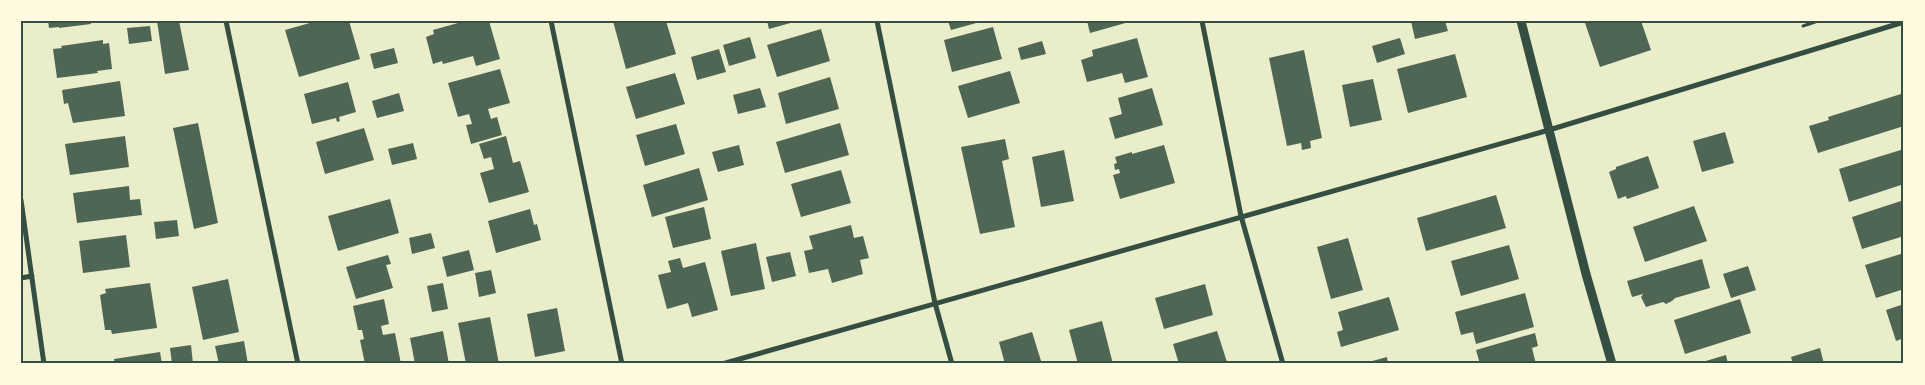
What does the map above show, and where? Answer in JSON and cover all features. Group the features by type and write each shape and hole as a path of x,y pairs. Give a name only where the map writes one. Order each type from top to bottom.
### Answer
{"street":[{"path":"226,21 298,364"},
{"path":"551,21 622,364"},
{"path":"877,21 935,303 952,364"},
{"path":"1202,21 1241,216 1283,364"},
{"path":"1521,21 1548,130 1612,364"},
{"path":"722,364 1548,130 1904,22"},
{"path":"21,200 44,364"},
{"path":"21,278 32,276"}],"path":[{"path":"1803,26 1818,21"}],"building":[{"path":"48,21 90,21 91,24 49,28"},
{"path":"157,21 179,21 189,70 165,74"},
{"path":"317,21 349,21 360,59 299,77 285,30"},
{"path":"465,21 489,21 500,59 476,66 473,56 443,64 442,61 433,64 426,37 434,34 433,30"},
{"path":"613,21 666,21 676,54 626,69"},
{"path":"767,21 794,21 794,22 769,29"},
{"path":"948,21 980,21 980,22 951,30"},
{"path":"1087,21 1129,21 1129,22 1090,33"},
{"path":"1411,21 1445,21 1448,31 1415,39"},
{"path":"1589,21 1641,21 1651,50 1600,67 1585,23"},
{"path":"150,26 152,41 129,44 127,28"},
{"path":"993,27 1002,59 952,72 944,40"},
{"path":"821,29 830,61 777,77 767,45"},
{"path":"750,37 756,58 729,66 723,45"},
{"path":"1137,38 1148,77 1125,83 1122,73 1087,82 1081,60 1093,56 1092,50"},
{"path":"1400,38 1405,54 1377,63 1372,46"},
{"path":"103,40 103,44 109,43 112,69 97,71 98,73 57,78 53,49 62,48 61,46"},
{"path":"1042,41 1046,54 1021,60 1018,48"},
{"path":"394,48 398,63 374,69 370,54"},
{"path":"719,49 726,72 697,80 691,57"},
{"path":"1304,50 1322,138 1310,141 1311,148 1302,150 1301,143 1287,146 1269,58"},
{"path":"1455,54 1467,97 1408,113 1397,69"},
{"path":"500,69 510,103 488,109 491,119 497,117 502,135 471,144 466,125 472,124 469,114 458,117 448,83"},
{"path":"1010,71 1020,103 968,118 958,86"},
{"path":"675,73 685,104 636,119 626,87"},
{"path":"830,77 839,109 786,124 778,93"},
{"path":"1373,79 1382,120 1350,127 1342,85"},
{"path":"120,81 125,116 73,123 68,103 64,104 62,90"},
{"path":"348,82 356,112 339,117 340,121 337,122 336,118 312,124 304,94"},
{"path":"760,88 766,107 738,114 733,95"},
{"path":"1152,88 1163,125 1115,139 1109,118 1122,114 1118,98"},
{"path":"399,93 404,111 377,118 372,101"},
{"path":"1901,94 1904,102 1904,126 1818,153 1809,126 1829,120 1828,117"},
{"path":"198,123 218,223 194,229 173,128"},
{"path":"840,123 849,155 785,173 776,142"},
{"path":"676,124 685,154 645,166 636,135"},
{"path":"364,128 374,160 325,174 316,142"},
{"path":"1725,132 1734,163 1702,172 1693,141"},
{"path":"125,136 129,167 70,175 65,144"},
{"path":"506,136 513,163 520,161 529,192 489,203 480,173 494,169 491,157 484,159 479,144"},
{"path":"1005,139 1009,159 1002,161 1015,227 980,234 961,147"},
{"path":"413,143 417,159 392,165 388,149"},
{"path":"739,145 744,165 718,172 712,152"},
{"path":"1164,145 1175,183 1120,199 1113,175 1120,173 1119,169 1115,170 1114,164 1117,163 1115,157"},
{"path":"1904,149 1904,184 1849,202 1839,169"},
{"path":"1064,150 1074,201 1041,207 1032,157"},
{"path":"1648,156 1659,188 1627,199 1626,196 1618,199 1609,172 1616,169 1616,167"},
{"path":"699,168 708,200 652,217 643,185"},
{"path":"841,170 851,203 801,217 791,184"},
{"path":"129,186 130,200 140,199 142,215 77,223 73,193"},
{"path":"1496,195 1506,228 1426,251 1417,218"},
{"path":"390,199 399,233 338,251 328,216"},
{"path":"1904,200 1904,236 1862,249 1852,217"},
{"path":"1694,206 1707,241 1645,262 1633,227"},
{"path":"704,207 711,239 673,248 665,217"},
{"path":"530,209 534,225 537,224 541,240 496,253 488,221"},
{"path":"177,220 179,236 156,239 154,222"},
{"path":"851,225 854,238 863,236 869,258 860,260 863,274 832,283 828,269 809,273 804,251 813,249 809,236"},
{"path":"431,233 435,248 412,254 409,238"},
{"path":"126,235 130,267 83,273 79,241"},
{"path":"1348,238 1363,290 1331,299 1317,247"},
{"path":"756,243 765,289 731,296 721,251"},
{"path":"1509,245 1519,279 1461,296 1451,261"},
{"path":"469,250 474,270 447,277 442,257"},
{"path":"790,252 796,276 772,282 766,257"},
{"path":"1904,253 1904,289 1876,298 1865,265"},
{"path":"388,255 391,264 386,265 393,288 356,299 346,267"},
{"path":"680,258 683,268 705,262 718,310 692,317 688,303 667,309 658,275 671,272 668,261"},
{"path":"1702,259 1710,288 1675,298 1666,304 1663,302 1646,307 1641,297 1643,294 1632,297 1627,281"},
{"path":"1748,266 1756,290 1731,298 1723,274"},
{"path":"491,270 496,293 479,297 475,273"},
{"path":"228,279 239,332 203,340 192,287"},
{"path":"150,283 157,328 112,334 111,330 105,330 100,295 106,293 105,289"},
{"path":"443,283 448,309 432,312 427,286"},
{"path":"1205,284 1213,315 1164,329 1155,298"},
{"path":"1525,293 1534,327 1476,344 1473,332 1461,335 1455,312"},
{"path":"1389,297 1399,330 1341,347 1337,332 1343,330 1338,312"},
{"path":"384,299 389,324 381,326 383,335 395,333 401,364 365,364 360,340 364,339 362,330 358,330 353,306"},
{"path":"1740,299 1751,333 1685,354 1674,320"},
{"path":"1904,304 1904,338 1896,341 1886,310"},
{"path":"557,308 565,351 535,357 527,314"},
{"path":"490,317 499,364 466,364 458,323"},
{"path":"1102,321 1113,364 1078,364 1069,330"},
{"path":"443,331 449,364 415,364 410,338"},
{"path":"1217,331 1227,362 1179,364 1173,344"},
{"path":"1032,332 1042,364 1005,364 999,342"},
{"path":"1535,333 1538,346 1532,348 1536,364 1480,364 1476,350"},
{"path":"244,341 248,364 219,364 215,346"},
{"path":"191,345 193,364 172,364 170,348"},
{"path":"1820,348 1824,364 1793,364 1791,357"},
{"path":"160,352 162,364 115,364 114,359"},
{"path":"1726,355 1728,364 1699,364 1699,363"},
{"path":"1387,357 1388,364 1365,364 1365,363"}]}
